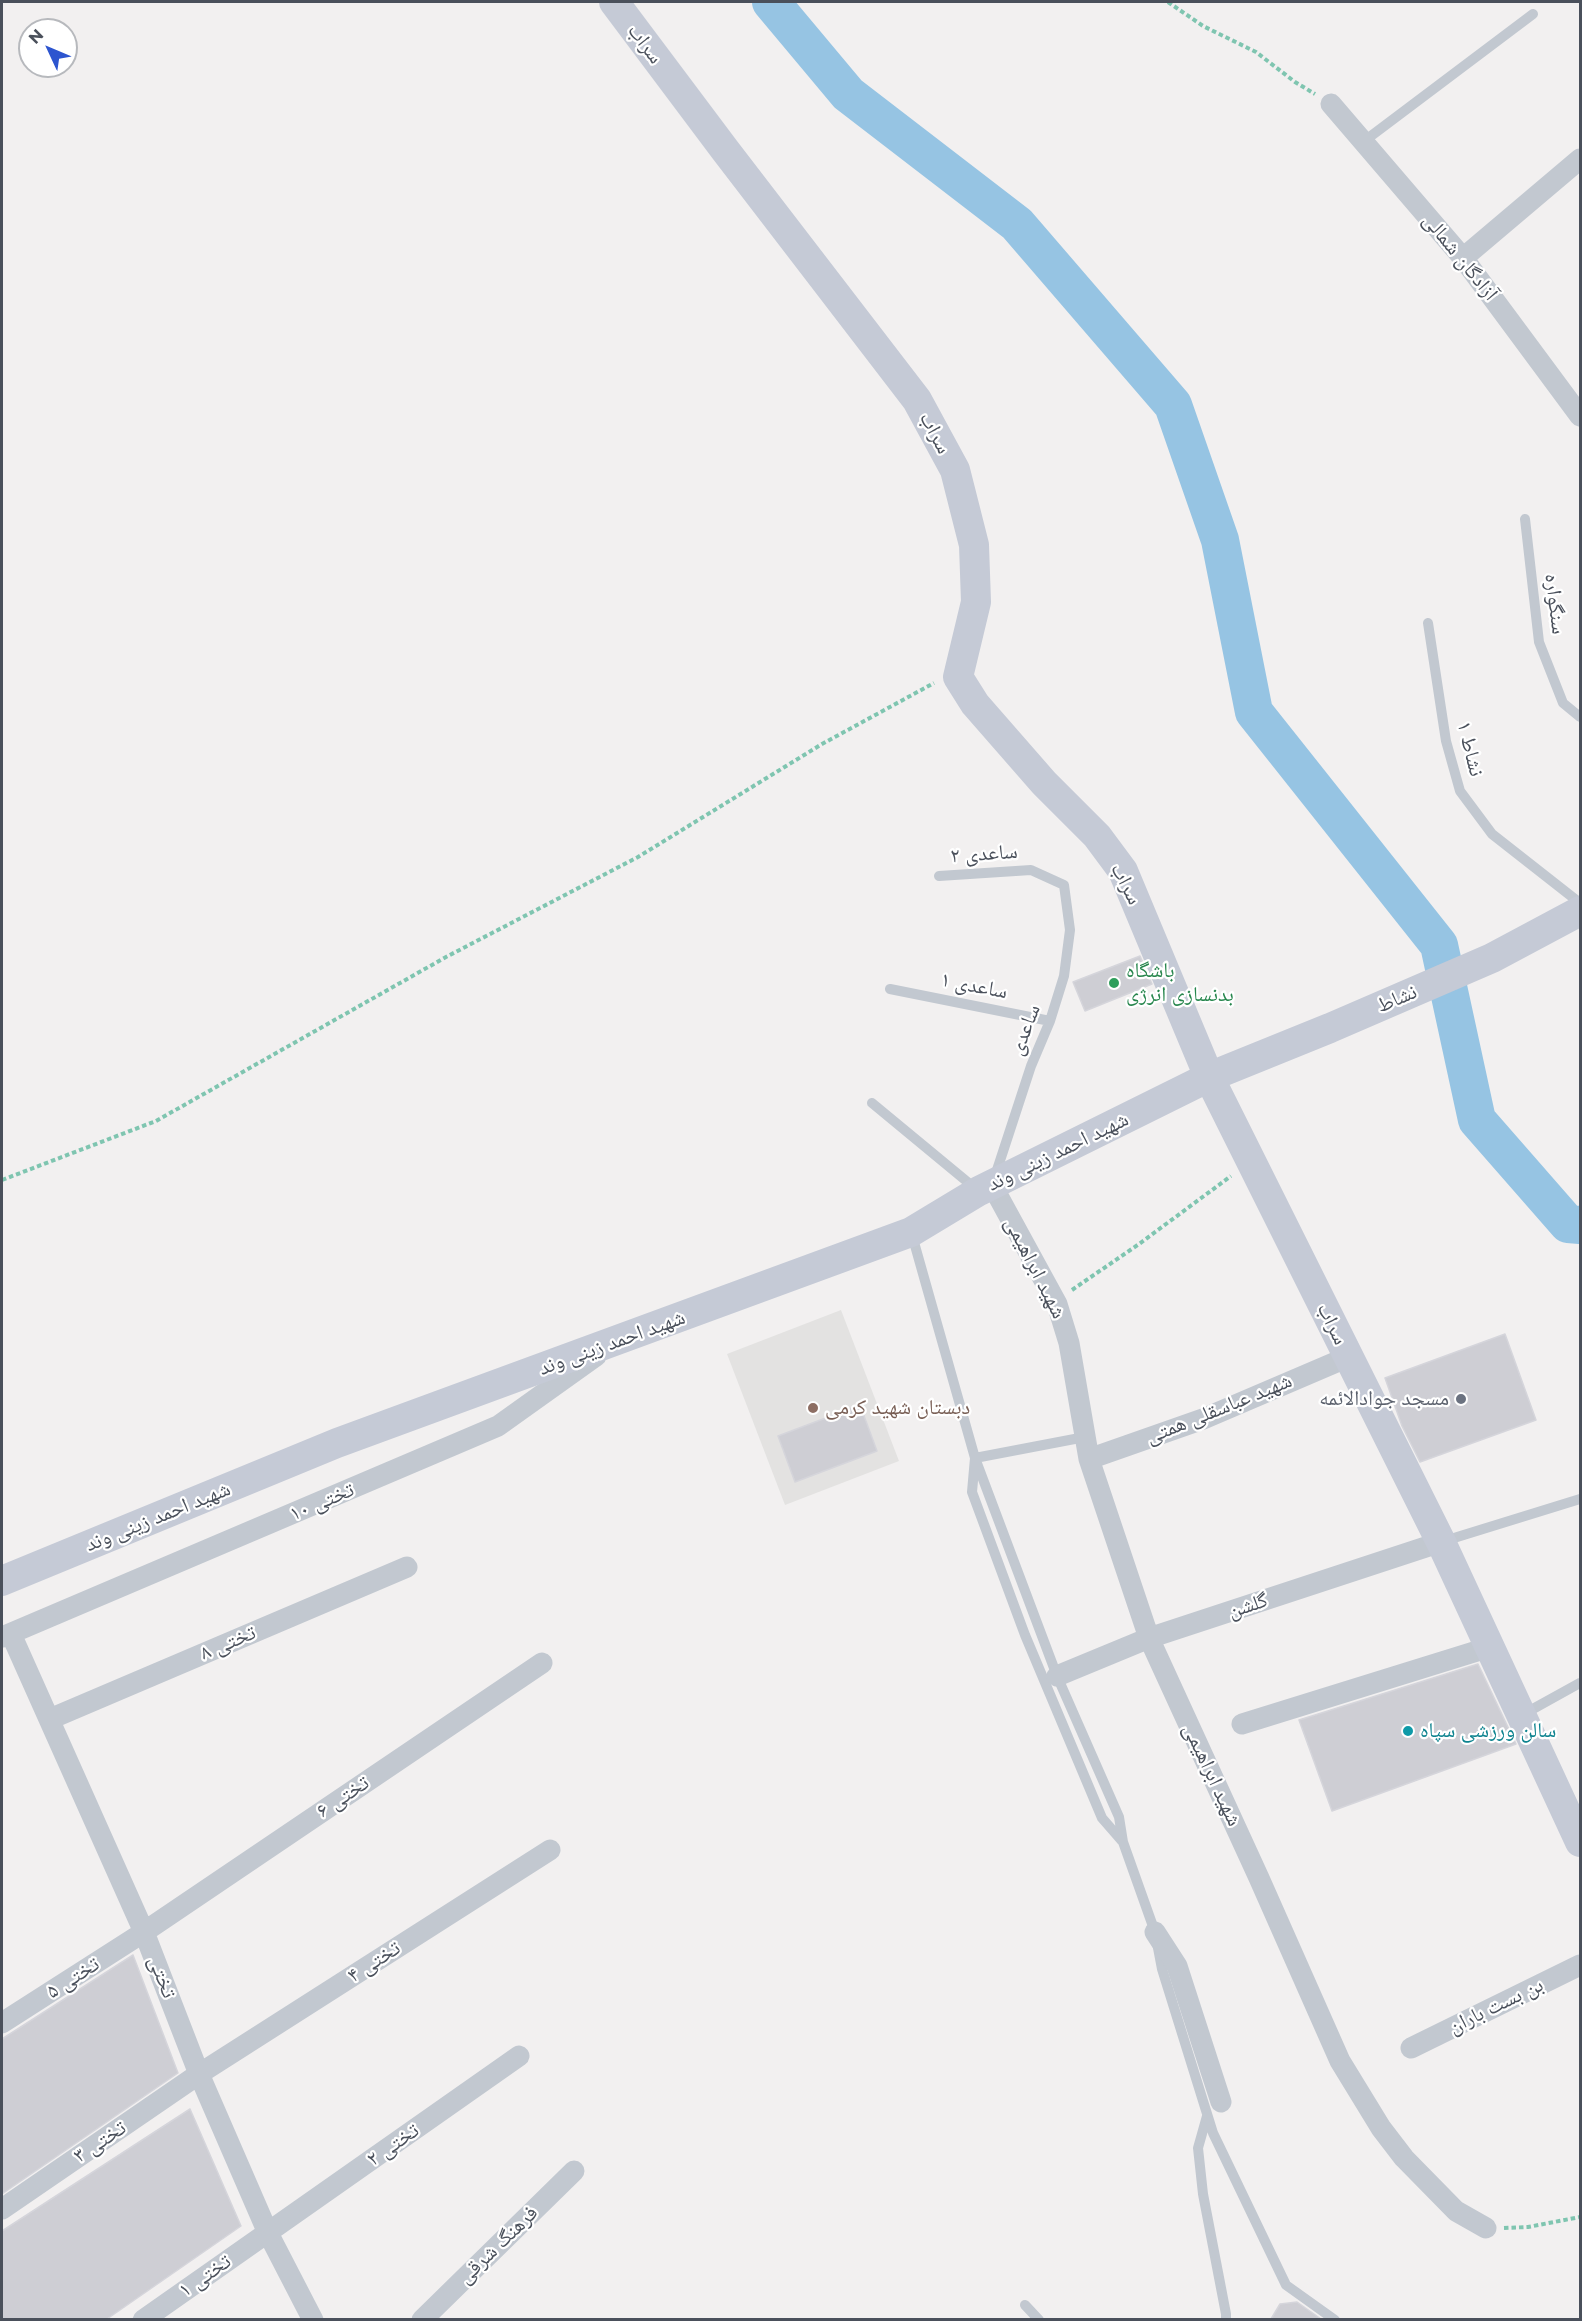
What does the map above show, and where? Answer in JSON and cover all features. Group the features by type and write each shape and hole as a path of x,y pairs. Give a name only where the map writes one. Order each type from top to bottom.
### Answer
{"main road":[{"name":"سراب","path":"614,2 724,150 917,400 955,470 975,544 976,602 958,677 975,704 1044,783 1097,836 1123,871 1209,1077 1441,1542 1581,1842"},
{"name":"نشاط","path":"1209,1077 1408,995 1492,957 1581,911"},
{"name":"شهید احمد زینی وند","path":"2,1581 338,1443 911,1232 985,1188 1209,1077"}],"street":[{"name":"آزادگان شمالی","path":"1331,104 1463,258 1581,416"},
{"path":"1463,258 1581,159"},
{"name":"شهید ابراهیمی","path":"985,1188 1055,1300 1069,1343 1089,1459 1149,1638 1340,2061 1381,2128 1404,2158 1456,2211 1486,2228"},
{"name":"تختی ۱۰","path":"6,1635 498,1426 616,1341"},
{"name":"شهید عباسقلی همتی","path":"1089,1459 1203,1419 1348,1357"},
{"name":"گلشن","path":"1057,1676 1149,1638 1441,1542"},
{"name":"تختی ۸","path":"50,1719 407,1566"},
{"name":"تختی","path":"6,1635 50,1719 144,1932 199,2074 268,2233 314,2319"},
{"path":"1242,1724 1490,1647"},
{"name":"تختی ۶","path":"144,1932 542,1663"},
{"name":"تختی ۴","path":"199,2074 550,1850"},
{"name":"تختی ۵","path":"2,2023 144,1932"},
{"path":"1155,1932 1177,1966 1214,2109"},
{"name":"بن بست باران","path":"1411,2048 1581,1965"},
{"name":"تختی ۲","path":"268,2233 519,2056"},
{"name":"تختی ۳","path":"2,2209 199,2074"},
{"name":"فرهنگ شرقی","path":"422,2319 574,2171"},
{"name":"تختی ۱","path":"143,2319 268,2233"}],"lane":[{"path":"1364,142 1533,14"},
{"name":"سنگواره","path":"1525,519 1539,642 1563,703 1581,717"},
{"name":"نشاط ۱","path":"1428,623 1446,741 1460,791 1492,834 1581,903"},
{"name":"ساعدی ۲","path":"939,876 1031,870 1064,885"},
{"name":"ساعدی","path":"985,1188 1050,1021 1064,976 1070,930 1064,885"},
{"name":"ساعدی ۱","path":"890,989 1050,1021"},
{"path":"872,1103 985,1188"},
{"path":"911,1232 975,1458 1057,1676 1119,1817 1123,1842 1155,1932"},
{"path":"975,1458 1085,1437"},
{"path":"975,1458 972,1492 1025,1635 1102,1818 1123,1842"},
{"path":"1441,1542 1581,1499"},
{"path":"1522,1715 1581,1683"},
{"path":"1214,2109 1213,2133 1293,2300"},
{"path":"1214,2109 1198,2148 1203,2194 1226,2319"},
{"path":"1286,2285 1335,2319"},
{"path":"1025,2305 1038,2319"}],"path":[{"path":"1168,2 1203,26 1256,52 1295,82 1331,104"},
{"path":"2,1180 156,1121 446,957 638,857 822,744 959,669"},
{"path":"1055,1300 1139,1244 1251,1161"},
{"path":"1486,2228 1528,2227 1581,2217"}],"shaded area":[{"name":"دبستان شهید کرمی","path":"841,1310 899,1461 785,1505 727,1354"}],"building":[{"name":"باشگاه بدنسازی انرژی","path":"1140,956 1152,984 1085,1011 1073,982"},
{"name":"مسجد جوادالائمه","path":"1505,1334 1536,1420 1420,1462 1402,1426 1385,1378"},
{"path":"860,1405 877,1451 795,1482 778,1436"},
{"name":"سالن ورزشی سپاه","path":"1478,1664 1516,1744 1332,1811 1299,1720"},
{"path":"133,1955 178,2073 2,2194 2,2039"},
{"path":"190,2109 241,2226 107,2319 2,2319 2,2231"},
{"path":"1297,2302 1321,2319 1271,2319 1280,2304"}],"waterway":[{"path":"771,2 848,94 1017,224 1173,405 1220,540 1254,712 1439,945 1477,1120 1568,1224 1580,1225"}],"place":[{"name":"باشگاه بدنسازی انرژی","path":"1114,983"},
{"name":"مسجد جوادالائمه","path":"1461,1399"},
{"name":"دبستان شهید کرمی","path":"813,1408"},
{"name":"سالن ورزشی سپاه","path":"1408,1731"}]}
